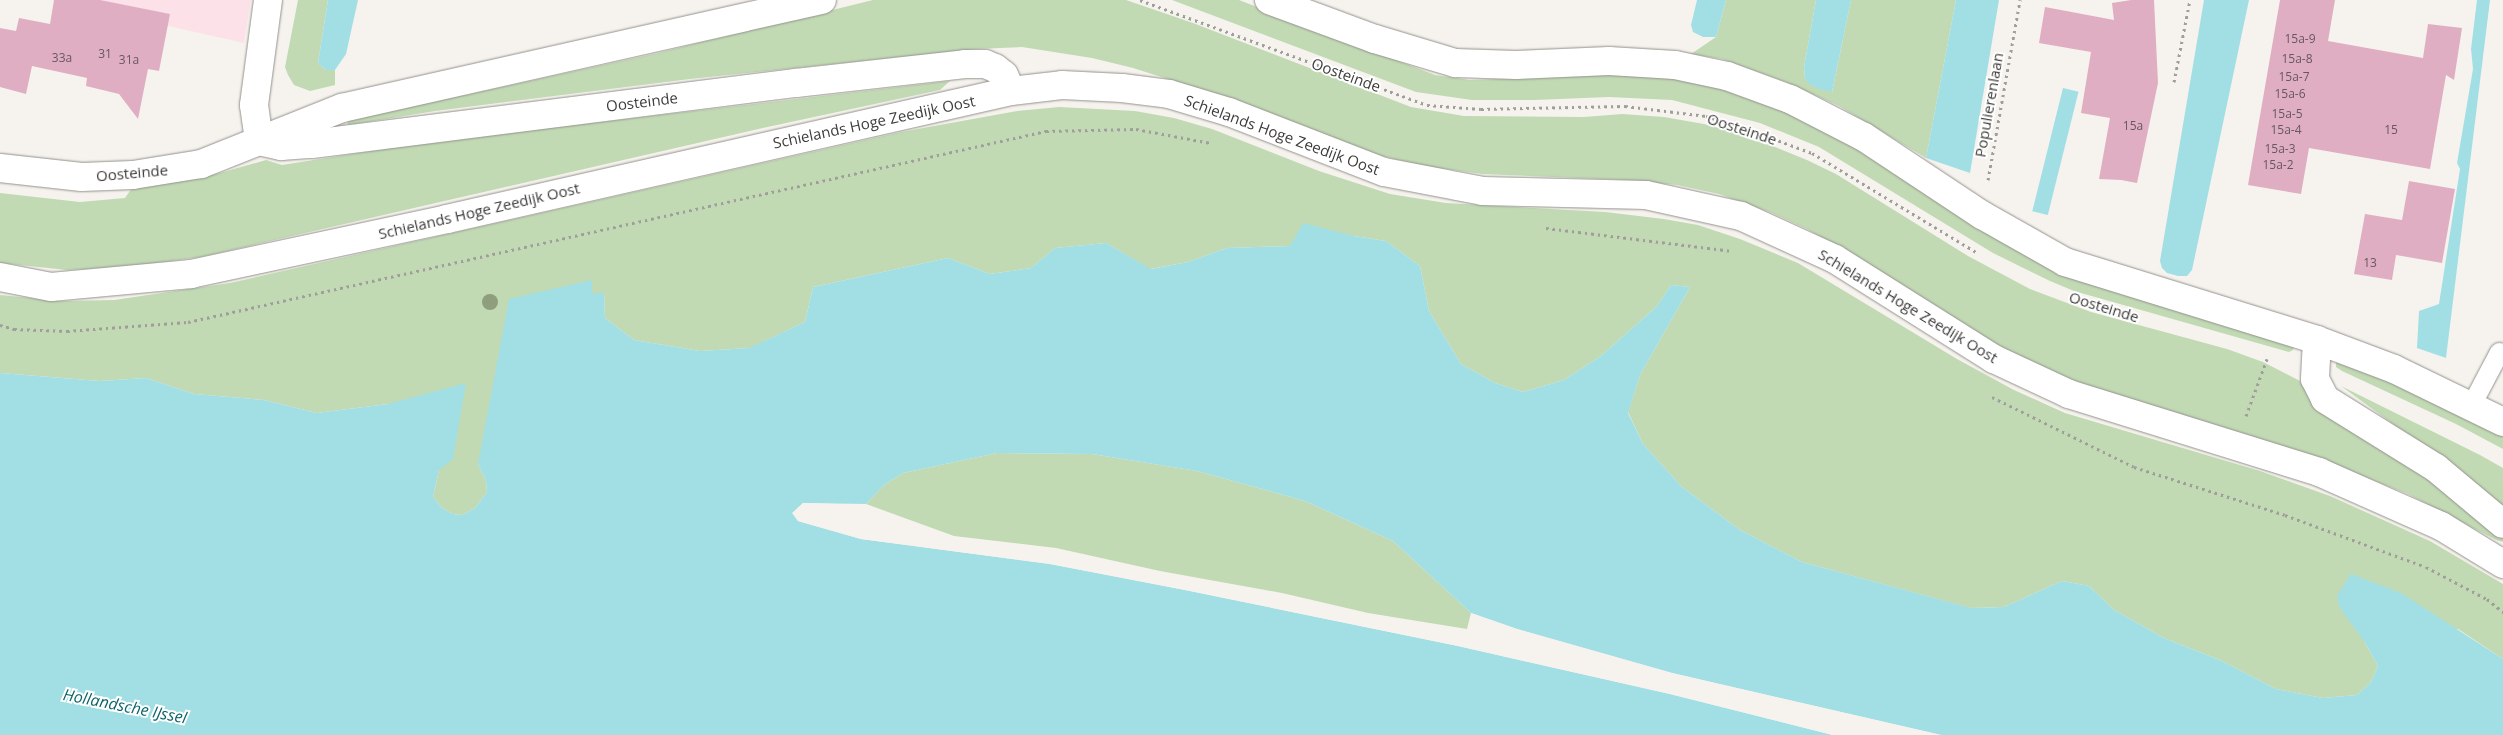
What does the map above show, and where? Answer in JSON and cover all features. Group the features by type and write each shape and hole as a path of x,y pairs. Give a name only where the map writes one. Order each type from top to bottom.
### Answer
{"street":[{"path":"259,141 254,105 268,0"},
{"name":"Oosteinde","path":"0,168 82,177 133,175 201,164 342,108 822,0"},
{"name":"Oosteinde","path":"1269,0 1375,39 1455,63 1516,64 1609,61 1675,65 1727,76 1790,99 1864,137 1982,215 2065,262 2317,340 2394,369 2503,422"},
{"name":"Oosteinde","path":"259,141 281,146 312,144 796,83 966,64 985,64 995,68 1004,75 1011,92"},
{"name":"Schielands Hoge Zeedijk Oost","path":"0,277 51,287 191,274 447,219 1011,92 1062,85 1122,88 1169,94 1228,112 1384,172 1483,191 1646,195 1741,216 1835,259 1994,359 2069,394 2319,472 2441,526 2503,564"},
{"path":"2317,340 2314,370 2318,388 2325,398 2436,468 2503,524"}],"lane":[{"path":"2471,405 2499,352"}],"path":[{"name":"Oosteinde","path":"1140,0 1427,105 1481,109 1625,106 1706,116 1812,153 1980,254"},
{"name":"Populierenlaan","path":"1982,215 2020,0"},
{"path":"2174,82 2190,0"},
{"path":"0,325 14,329 67,331 188,322 1046,132 1136,129 1220,145"},
{"path":"1542,227 1736,251"},
{"path":"2244,422 2268,356 2314,370"},
{"path":"1985,393 2134,467 2286,515 2426,567 2487,599 2503,612"}],"shaded area":[{"path":"52,0 251,0 244,43"}],"green space":[{"path":"298,0 328,0 318,63 326,70 335,70 335,85 310,91 294,85 288,75 285,67"},
{"path":"873,0 1126,0 1193,23 1411,107 1464,116 1584,117 1622,114 1664,117 1704,124 1748,136 1836,174 1968,256 2030,289 2091,312 2227,349 2263,362 2304,383 2503,534 2503,542 2408,494 2307,454 2094,389 2051,371 1996,346 1883,273 1807,229 1772,213 1719,194 1677,185 1626,180 1482,174 1424,166 1373,154 1218,95 1133,68 1092,58 1022,47 977,49 690,79 435,111 349,125 347,123 350,120 658,53"},
{"path":"1172,0 1239,0 1435,75 1470,80 1569,76 1604,72 1671,77 1712,83 1829,129 2037,262 2295,344 2293,350 2289,352 2074,291 1993,253 1819,147 1760,123 1672,100 1609,97 1472,100 1416,92"},
{"path":"1726,0 1816,0 1804,67 1805,79 1832,92 1851,0 1956,0 1926,158 1839,106 1786,82 1722,59 1691,54 1716,37"},
{"path":"950,81 940,90 763,128 201,257 127,267 67,270 0,263 0,193 80,202 125,198 134,185 178,182 266,160 282,165 429,142"},
{"path":"1059,107 1135,111 1174,118 1212,129 1319,171 1390,194 1446,203 1605,212 1664,219 1698,225 1740,239 1798,263 1957,359 2014,390 2065,413 2260,471 2330,496 2430,541 2503,584 2503,659 2458,629 2364,641 2378,666 2371,682 2357,695 2323,698 2276,689 2222,661 2164,638 2114,610 2089,586 2062,581 2004,607 1970,608 1802,562 1740,530 1682,487 1643,444 1628,412 1640,375 1690,287 1671,285 1657,306 1601,356 1564,380 1523,392 1495,383 1461,364 1429,311 1420,266 1386,241 1354,236 1290,246 1227,248 1188,262 1150,269 1106,243 1055,248 1031,268 990,274 948,258 813,287 805,322 750,348 700,351 634,340 605,318 604,293 592,294 592,280 478,464 486,481 487,492 475,508 462,515 453,514 442,508 433,497 439,470 388,404 317,413 264,400 194,394 146,378 100,381 0,373 0,295 62,301 114,300 230,283 901,132 1017,111"},
{"path":"2341,359 2503,431 2503,449 2456,424 2342,371 2336,367 2336,362"},
{"path":"2341,386 2503,468 2503,510 2445,462"},
{"path":"997,453 1092,454 1197,471 1305,501 1393,541 1471,613 1467,629 1368,613 1282,593 1160,571 1056,548 954,536 866,504 884,485 903,473"}],"water":[{"path":"328,0 358,0 346,54 335,70 326,70 318,63"},
{"path":"1697,0 1726,0 1716,37 1703,37 1693,32 1691,25"},
{"path":"1816,0 1851,0 1832,92 1819,89 1809,84 1805,79 1804,67"},
{"path":"1956,0 1999,0 1970,173 1926,158"},
{"path":"2204,0 2249,0 2192,270 2187,276 2178,276 2167,273 2162,268 2160,261"},
{"path":"2477,0 2490,0 2446,358 2417,348 2419,311 2439,304 2460,169 2457,163 2473,69 2471,49"},
{"path":"2063,88 2079,92 2048,215 2032,211"},
{"name":"Hollandsche IJssel","path":"1303,223 1354,236 1386,241 1420,266 1429,311 1461,364 1495,383 1523,392 1564,380 1601,356 1657,306 1671,285 1690,287 1640,375 1628,413 1643,444 1682,487 1740,530 1802,562 1971,608 2004,607 2062,581 2089,586 2114,610 2164,638 2222,661 2276,689 2323,698 2357,695 2371,682 2378,666 2364,641 2340,608 2337,596 2351,574 2401,593 2503,659 2503,735 1941,735 1672,673 1517,629 1471,613 1393,541 1305,501 1197,471 1092,454 997,453 903,473 884,485 866,504 803,503 793,513 798,521 861,539 1050,564 1185,590 1458,646 1670,694 1832,735 0,735 0,373 100,381 146,378 194,394 264,400 317,413 388,404 466,383 453,459 439,470 433,497 442,508 453,514 462,515 475,508 487,492 486,481 478,464 509,299 592,280 592,293 604,293 605,318 634,340 700,351 749,348 805,322 813,287 948,258 990,274 1031,268 1055,248 1106,243 1151,269 1188,262 1227,248 1290,246"}],"pier":[{"path":"803,503 869,505 804,506 796,513 800,519 862,536 1051,561 1186,587 1459,643 1671,692 1833,733 1834,735 1670,694 1458,646 1185,590 1050,564 861,539 798,521 792,513"},
{"path":"1471,613 1517,629 1672,673 1941,735 1930,735 1671,675 1517,632 1471,616"}],"building":[{"path":"54,0 100,0 170,14 159,71 148,69 138,119 119,94 86,86 87,78 32,66 26,94 0,87 0,28 16,31 19,18 50,24"},
{"path":"2131,0 2154,0 2158,83 2137,183 2099,179 2110,118 2081,113 2091,52 2039,43 2045,7 2114,20 2112,3"},
{"path":"2280,0 2335,0 2328,41 2423,58 2428,24 2462,28 2454,80 2446,75 2430,169 2309,148 2301,194 2248,185"},
{"path":"2409,181 2455,189 2442,263 2396,255 2392,280 2354,274 2365,214 2402,220"}]}
